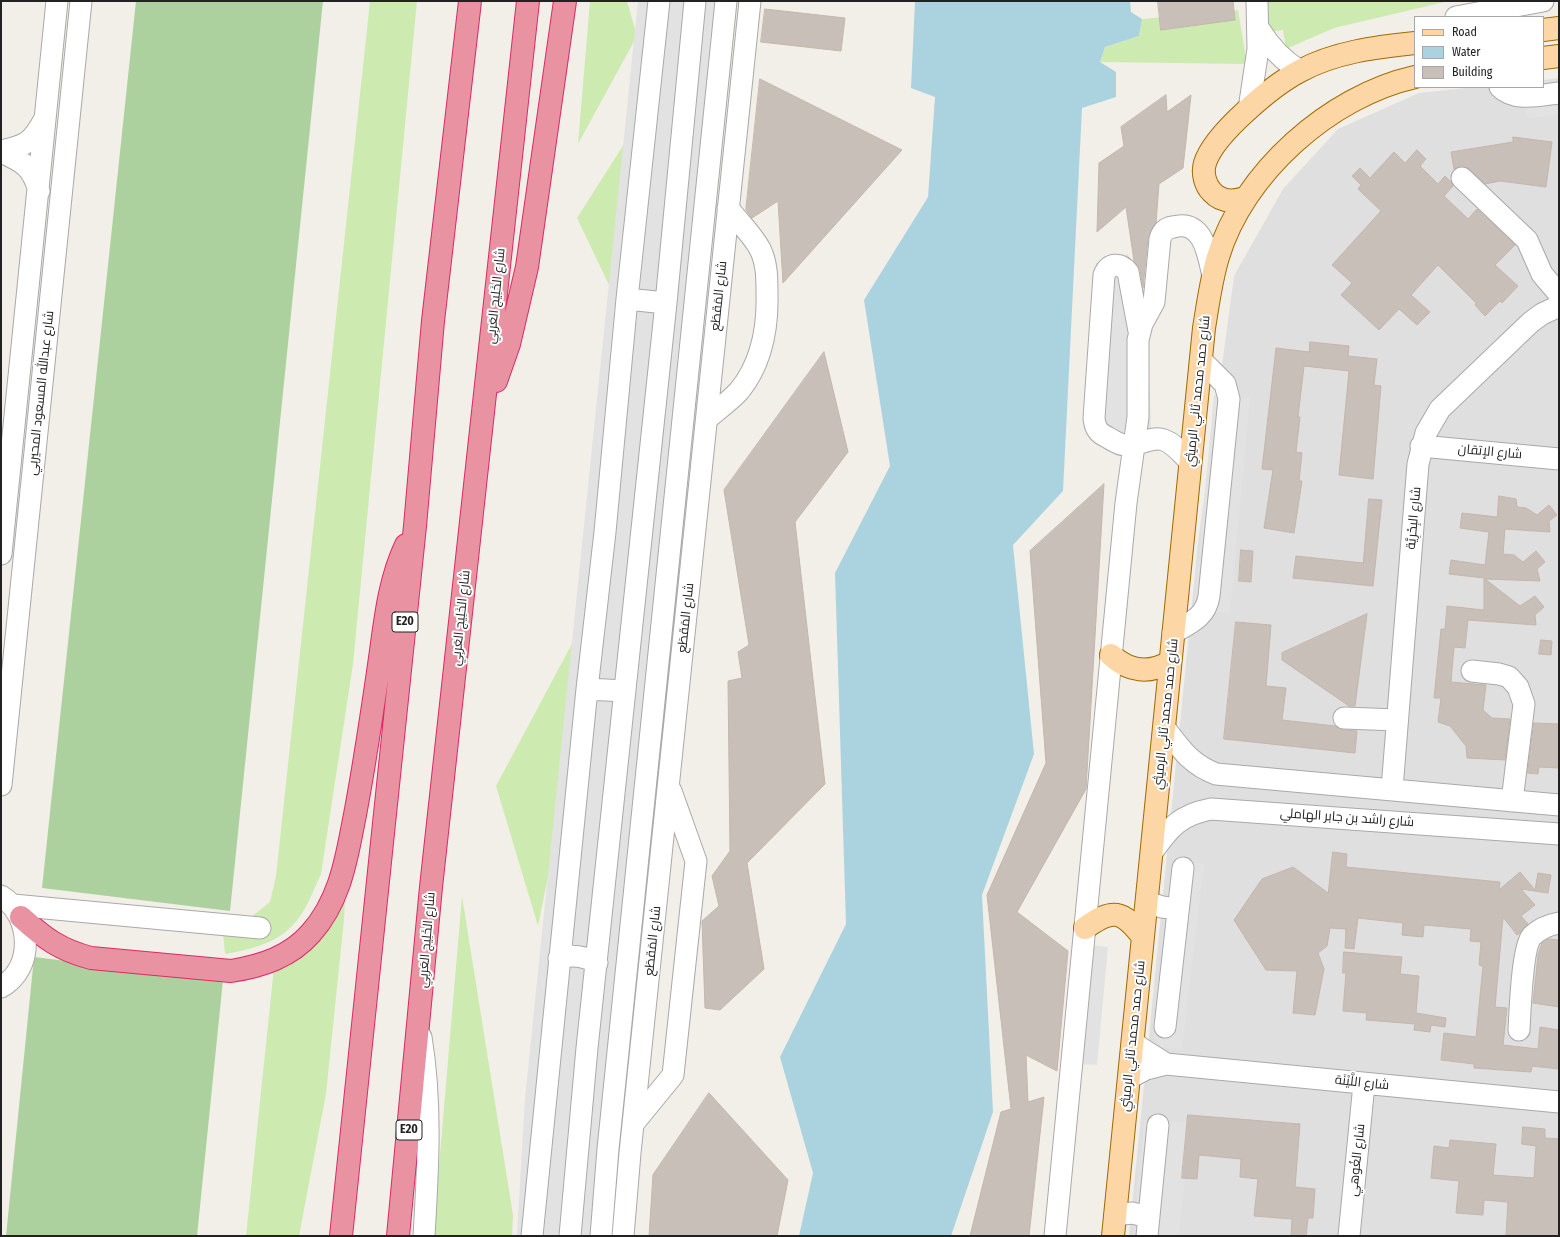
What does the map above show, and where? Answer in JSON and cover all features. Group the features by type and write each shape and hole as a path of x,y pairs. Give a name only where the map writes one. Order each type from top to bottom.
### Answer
{"highway":[{"name":"E20","path":"341,1236 415,526 433,321 470,1"},
{"name":"شارع الخَلِيج العَربِي","path":"398,1236 431,887 485,406 528,1"},
{"path":"485,406 509,344 527,267 541,178 565,1"},
{"path":"8,900 45,939 75,954 96,958 231,971 247,968 278,958 293,949 311,933 326,914 341,879 355,816 392,581 399,561 415,526"}],"main road":[{"path":"1544,30 1559,28"},
{"path":"1245,198 1236,201 1219,197 1206,184 1204,175 1205,163 1216,145 1233,124 1276,86 1300,71 1327,59 1360,50 1405,44"},
{"path":"1544,58 1559,56"},
{"name":"شارع حمد محمد ثاني الرميثي","path":"1113,1236 1190,462 1201,360 1213,276 1218,256 1236,214 1245,198 1284,153 1308,130 1335,111 1362,96 1414,77"},
{"path":"1111,655 1127,667 1136,670 1154,670 1170,662"},
{"path":"1085,928 1106,915 1120,915 1128,918 1145,919"}],"street":[{"name":"شارع عبدالله المسعود المحيربي","path":"1,545 39,191 57,1"},
{"name":"شارع عبدالله المسعود المحيربي","path":"1,785 81,1"},
{"path":"532,1236 559,958 605,532 627,299 659,1"},
{"path":"570,1236 587,1048 666,303 695,1"},
{"name":"شارع المَقطَع","path":"601,1236 726,1"},
{"name":"شارع المَقطَع","path":"623,1236 633,1124 750,1"},
{"path":"1249,109 1256,69 1259,29 1257,1"},
{"path":"1461,16 1543,1"},
{"path":"1259,29 1280,58 1300,71"},
{"path":"1405,44 1414,33"},
{"path":"1502,88 1513,94 1525,97 1559,93"},
{"path":"1,152 30,141 35,136 45,118"},
{"path":"681,142 708,172"},
{"path":"1,152 21,162 30,169 35,177 39,191"},
{"path":"1462,178 1527,240 1542,274 1559,294"},
{"path":"707,419 738,392 760,357 765,332 767,272 764,260 760,248 728,208"},
{"path":"1139,332 1154,302 1160,239 1166,230 1181,226 1196,230 1205,243 1213,276"},
{"path":"1055,1236 1111,655 1128,489 1135,445 1138,417 1139,332 1128,272 1124,267 1118,264 1112,265 1106,269 1104,275 1094,423 1098,432 1120,444 1135,445 1149,440 1163,440 1174,446 1190,462"},
{"path":"627,299 666,303"},
{"name":"شارع البِحْرِيَّة","path":"1392,789 1418,464 1421,446 1429,426 1440,409 1531,322 1559,306"},
{"path":"1173,633 1202,615 1206,609 1209,596 1229,399 1225,384 1201,360"},
{"path":"1,413 19,377"},
{"name":"شارع الإتقان","path":"1421,446 1559,459"},
{"path":"632,623 666,593 689,590"},
{"path":"1472,671 1499,674 1509,678 1518,687 1524,704 1512,801"},
{"path":"587,689 625,692"},
{"path":"1344,718 1397,720"},
{"path":"1164,727 1191,761 1203,769 1216,774 1559,805"},
{"path":"633,1124 673,1075 696,861 669,785"},
{"name":"شارع راشد بن جابر الهاملي","path":"1152,852 1167,831 1176,822 1187,816 1211,809 1559,834"},
{"path":"1165,1027 1183,868"},
{"path":"8,900 260,928"},
{"path":"1,987 15,975 22,962 26,947 25,932 8,900"},
{"path":"1145,919 1178,914"},
{"path":"1519,1030 1526,953 1531,937 1545,926 1559,923"},
{"path":"559,958 575,956 582,957 596,963"},
{"path":"419,1023 428,1093 429,1128 424,1236"},
{"name":"شارع اللَّيْنَة","path":"1133,1040 1143,1050 1166,1064"},
{"path":"587,1048 615,1087"},
{"name":"شارع اللَّيْنَة","path":"1129,1078 1146,1069 1166,1064 1559,1102"},
{"name":"شارع الغُوهي","path":"1349,1236 1364,1084"},
{"path":"1116,1206 1149,1218 1158,1125"},
{"path":"329,1236 346,1192"}],"shaded area":[{"path":"638,1 720,1 594,1236 517,1236 525,1098"},
{"path":"1559,78 1559,1236 1129,1236 1198,543 1234,276 1283,189 1338,129 1419,93 1466,88 1544,88 1544,80"},
{"path":"1559,81 1559,115 1526,118 1523,88 1544,88 1544,82"},
{"path":"1128,254 1148,334 1151,432 1124,451 1089,432 1096,263"},
{"path":"1214,395 1250,398 1230,613 1194,609"},
{"path":"1175,860 1204,864 1182,1049 1161,1047 1154,1037"},
{"path":"1090,945 1108,947 1097,1065 1079,1064"},
{"path":"1144,1120 1191,1123 1179,1236 1133,1236"}],"green space":[{"path":"136,1 323,1 230,911 42,888"},
{"path":"370,1 417,1 353,664 321,874 309,901 301,914 292,926 285,932 261,945 225,954 223,933 251,917 270,902 276,876"},
{"path":"590,1 627,1 637,36 578,144"},
{"path":"1264,1 1449,1 1334,28 1286,49 1283,30 1267,32"},
{"path":"1238,10 1247,64 1100,62 1105,47 1139,36 1142,19"},
{"path":"624,144 610,287 577,218"},
{"path":"574,640 549,872 538,926 496,786"},
{"path":"346,879 344,920 326,1094 299,1236 246,1236 274,967"},
{"path":"462,896 513,1215 512,1236 433,1236"},
{"path":"34,957 223,980 197,1236 6,1236"}],"water":[{"path":"915,1 1130,1 1131,12 1142,19 1139,36 1105,47 1100,62 1116,72 1116,97 1082,108 1063,491 1013,545 1034,754 982,895 993,1112 951,1236 799,1236 813,1173 780,1057 846,924 835,573 890,466 864,300 928,197 935,97 911,88"}],"building":[{"path":"1158,1 1233,1 1235,20 1161,30"},
{"path":"765,9 845,18 841,51 761,42"},
{"path":"760,79 902,150 783,283 778,201 752,218 746,210"},
{"path":"1166,95 1167,112 1191,95 1183,168 1159,184 1156,223 1148,238 1143,288 1140,270 1134,261 1126,207 1097,232 1099,163 1124,146 1121,127"},
{"path":"1513,137 1552,142 1546,187 1500,181 1485,184 1465,166 1459,166 1454,169 1451,152 1513,142"},
{"path":"1417,150 1426,159 1420,166 1438,184 1445,176 1453,186 1444,196 1468,219 1477,209 1515,245 1495,265 1518,286 1502,303 1500,301 1485,316 1475,305 1476,303 1438,265 1411,295 1430,312 1417,325 1399,309 1379,330 1341,295 1352,283 1332,265 1381,211 1358,189 1361,185 1352,176 1360,168 1370,178 1394,152 1405,163"},
{"path":"1310,342 1349,346 1348,356 1377,359 1374,385 1381,386 1373,479 1339,475 1349,371 1304,366 1298,417 1300,417 1296,452 1302,453 1299,481 1302,481 1294,533 1264,528 1273,470 1262,469 1276,348 1309,352"},
{"path":"824,352 848,452 795,522 825,784 747,863 764,969 720,1010 705,1008 702,921 719,906 712,876 730,851 728,681 742,678 738,652 749,645 724,490"},
{"path":"1104,484 1086,789 1017,912 1068,951 1057,1071 1026,1055 1028,1102 1044,1097 1029,1236 970,1236 1001,1112 1011,1109 987,895 1046,763 1030,551"},
{"path":"1499,496 1516,499 1517,507 1526,508 1537,515 1549,505 1557,515 1549,521 1550,532 1505,529 1503,554 1514,555 1523,562 1536,551 1545,562 1537,569 1540,581 1485,579 1520,606 1535,596 1544,607 1535,615 1536,625 1468,620 1465,648 1454,647 1451,682 1486,685 1483,710 1492,718 1510,719 1505,760 1467,758 1466,746 1450,726 1438,722 1441,698 1434,698 1441,629 1445,629 1447,606 1484,610 1484,578 1449,574 1451,560 1485,565 1489,532 1460,528 1462,513 1497,517"},
{"path":"1369,499 1382,500 1373,586 1293,578 1296,556 1363,563"},
{"path":"1241,550 1253,551 1251,582 1239,581"},
{"path":"1367,614 1355,706 1349,706 1282,660 1282,653"},
{"path":"1236,622 1271,625 1266,686 1286,688 1282,720 1335,726 1343,730 1357,731 1355,753 1224,739"},
{"path":"1541,640 1552,641 1551,655 1539,654"},
{"path":"1534,723 1559,724 1559,768 1539,767 1538,774 1528,773"},
{"path":"1333,852 1347,854 1346,867 1500,882 1499,890 1520,872 1535,890 1538,873 1551,875 1548,893 1521,889 1535,905 1521,916 1528,924 1521,932 1517,935 1503,917 1495,1007 1507,1008 1503,1045 1538,1049 1540,1027 1559,1030 1559,1069 1532,1066 1531,1072 1474,1068 1474,1064 1441,1060 1444,1033 1476,1037 1483,966 1479,965 1481,942 1470,941 1471,929 1424,925 1423,937 1402,935 1403,923 1358,918 1354,949 1345,948 1346,929 1330,928 1327,946 1318,953 1324,969 1315,1015 1293,1013 1297,971 1266,970 1234,920 1262,879 1293,867 1328,893"},
{"path":"1549,939 1559,940 1559,1007 1533,1003 1538,955 1542,943"},
{"path":"1344,952 1402,957 1400,974 1419,976 1416,1013 1446,1018 1445,1027 1431,1025 1430,1032 1414,1030 1415,1024 1366,1020 1367,1013 1343,1011 1346,973 1343,973"},
{"path":"709,1093 788,1180 777,1236 649,1236 653,1175"},
{"path":"1188,1115 1300,1124 1295,1187 1315,1189 1313,1218 1308,1218 1306,1236 1291,1236 1292,1219 1254,1216 1258,1179 1240,1177 1241,1159 1199,1155 1197,1179 1182,1178"},
{"path":"1523,1127 1545,1129 1545,1138 1559,1139 1559,1236 1506,1236 1508,1202 1484,1200 1483,1215 1456,1213 1459,1181 1431,1178 1434,1146 1449,1148 1450,1140 1496,1144 1493,1175 1534,1178 1536,1146 1522,1144"}]}
